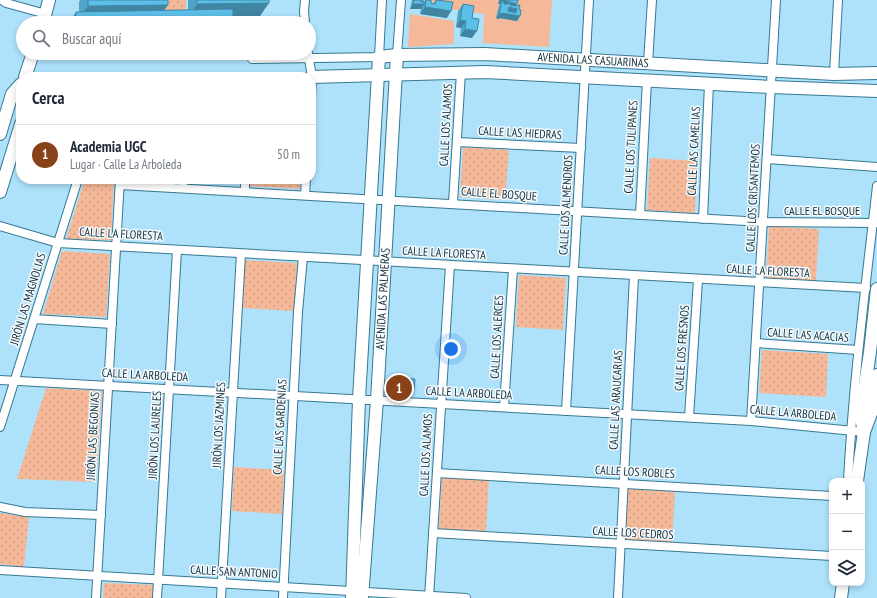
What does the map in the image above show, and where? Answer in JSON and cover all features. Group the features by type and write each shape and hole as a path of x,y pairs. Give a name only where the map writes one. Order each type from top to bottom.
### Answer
{"street":[{"path":"2,0 39,16"},
{"path":"45,16 49,0"},
{"path":"304,16 305,0"},
{"name":"AVENIDA LAS PALMERAS","path":"357,595 359,399 382,0"},
{"name":"AVENIDA LAS PALMERAS","path":"357,595 377,400 401,0"},
{"name":"CALLE LOS ALMENDROS","path":"566,411 582,148 589,0"},
{"path":"648,63 652,0"},
{"name":"CALLE LOS CRISANTEMOS","path":"751,421 776,0"},
{"path":"834,74 838,0"},
{"name":"AVENIDA LAS CASUARINAS","path":"316,55 379,57 397,55 485,54 834,74 877,73"},
{"path":"27,72 31,60"},
{"path":"310,60 311,72"},
{"name":"CALLE LOS ALAMOS","path":"453,203 461,72"},
{"name":"AVENIDA LAS CASUARINAS","path":"316,77 485,72 877,91"},
{"name":"CALLE LOS TULIPANES","path":"640,215 646,80"},
{"name":"CALLE LAS CAMELIAS","path":"703,219 709,84"},
{"path":"0,134 12,94 16,90"},
{"path":"0,192 16,140"},
{"name":"CALLE LAS HIEDRAS","path":"457,142 582,148"},
{"path":"767,159 877,167"},
{"name":"JIRÓN LAS MAGNOLIAS","path":"0,427 76,184"},
{"name":"JIRÓN LAS BEGONIAS","path":"96,598 120,184"},
{"name":"CALLE EL BOSQUE","path":"141,184 305,196 453,203 703,219 763,222 875,223"},
{"path":"245,184 245,192"},
{"path":"305,196 306,184"},
{"path":"864,432 861,418 870,352 871,289 877,186"},
{"name":"CALLE LA FLORESTA","path":"0,226 58,243 871,289"},
{"name":"JIRÓN LOS LAURELES","path":"157,598 177,250"},
{"name":"JIRÓN LOS JAZMINES","path":"221,598 241,254"},
{"name":"CALLE LAS GARDENIAS","path":"283,598 298,312 303,257"},
{"name":"CALLE LOS ALAMOS","path":"429,597 450,265"},
{"name":"CALLE LOS ALERCES","path":"504,407 513,269"},
{"name":"CALLE LAS ARAUCARIAS","path":"618,598 634,276"},
{"name":"CALLE LOS FRESNOS","path":"690,418 698,280"},
{"path":"848,478 858,350 871,289"},
{"path":"34,320 112,324"},
{"name":"CALLE LAS ACACIAS","path":"756,343 858,350"},
{"path":"857,478 864,432 875,409 877,375"},
{"name":"CALLE LA ARBOLEDA","path":"0,380 751,421 864,432"},
{"name":"CALLE LOS ROBLES","path":"437,473 829,496"},
{"path":"0,507 25,512 101,515"},
{"name":"CALLE LOS CEDROS","path":"433,533 829,556"},
{"name":"CALLE SAN ANTONIO","path":"0,570 284,587 357,595 466,598"},
{"path":"841,598 843,586"}],"shaded area":[{"path":"159,0 186,0 186,16 159,16"},
{"path":"423,0 552,0 549,47 483,43 484,14 422,5"},
{"path":"410,14 454,21 454,44 408,47"},
{"path":"463,147 509,150 505,200 460,197"},
{"path":"650,158 697,161 695,213 647,210"},
{"path":"83,184 114,184 111,240 66,239"},
{"path":"248,184 300,184 300,189 248,186"},
{"path":"769,226 819,229 816,281 766,278"},
{"path":"62,251 110,254 106,317 43,314"},
{"path":"244,260 297,263 294,311 242,308"},
{"path":"519,275 566,278 563,330 516,327"},
{"path":"762,350 828,354 826,397 759,393"},
{"path":"46,388 102,391 96,482 17,479"},
{"path":"234,467 284,470 282,514 232,511"},
{"path":"442,477 489,479 486,531 439,529"},
{"path":"628,489 675,492 672,544 625,541"},
{"path":"0,513 29,517 24,567 0,564"},
{"path":"104,583 155,585 154,598 103,598"}],"building":[{"path":"88,0 168,0 168,5 88,6"},
{"path":"197,0 269,0 269,3 197,4"},
{"path":"414,0 420,0 424,2 424,4 413,4"},
{"path":"426,0 431,0 431,3 435,4 436,0 453,2 451,11 425,7"},
{"path":"503,0 518,0 517,4"},
{"path":"502,1 504,4 510,3 510,5 520,5 520,16 502,13 499,14","holes":["509,7 517,9 516,13 508,11"]},
{"path":"463,4 474,6 472,18 479,19 477,31 465,29 466,21 460,20"},
{"path":"233,9 233,16 76,16 76,12"},
{"path":"390,377 415,379 414,389 389,387"}],"place":[{"name":"Academia UGC","path":"399,388"}]}
